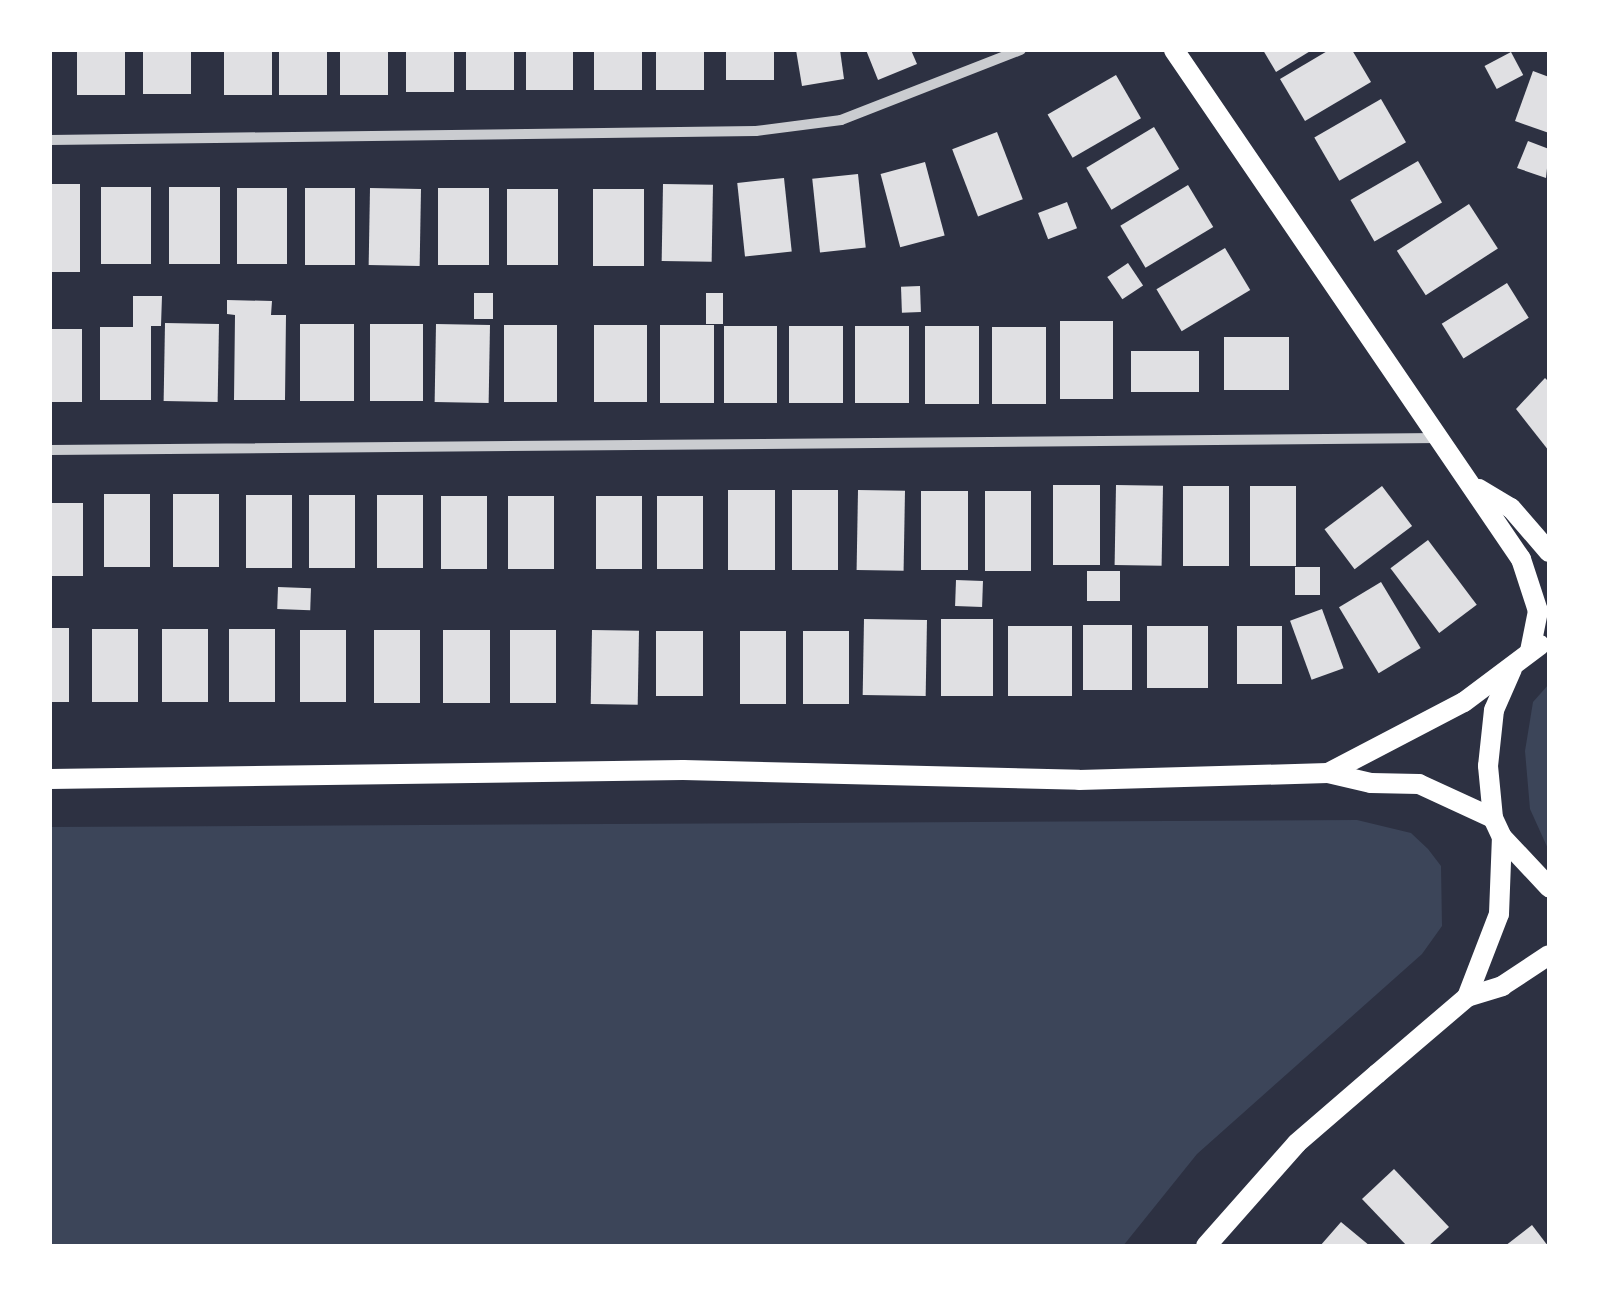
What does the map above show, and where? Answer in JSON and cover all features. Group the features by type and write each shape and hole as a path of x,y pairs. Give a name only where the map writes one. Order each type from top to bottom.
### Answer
{"main road":[{"path":"1174,50 1479,489 1494,526 1530,574 1538,611 1530,651"},
{"path":"1479,489 1511,508 1549,552"},
{"path":"1328,772 1464,702 1549,640"},
{"path":"1467,997 1499,914 1498,828 1488,766 1494,710 1514,666"},
{"path":"50,779 683,770 1078,780 1328,772 1371,783 1420,784 1498,828 1549,886"},
{"path":"1206,1246 1297,1143 1467,997 1502,986 1549,955"}],"street":[{"path":"50,140 756,131 841,120 1020,50"},
{"path":"50,450 1440,438"}],"shaded area":[{"path":"1549,684 1549,851 1530,809 1525,751 1533,702"},
{"path":"1357,820 1411,833 1428,849 1441,866 1442,926 1422,954 1197,1154 1123,1246 50,1246 50,827"}],"building":[{"path":"77,50 125,50 125,95 77,95"},
{"path":"143,50 191,50 191,94 143,94"},
{"path":"224,50 272,50 272,95 224,95"},
{"path":"279,50 327,50 327,95 279,95"},
{"path":"340,50 388,50 388,95 340,95"},
{"path":"406,50 454,50 454,92 406,92"},
{"path":"466,50 514,50 514,90 466,90"},
{"path":"526,50 573,50 573,90 526,90"},
{"path":"594,50 642,50 642,90 594,90"},
{"path":"656,50 704,50 704,90 656,90"},
{"path":"726,50 774,50 774,80 726,80"},
{"path":"796,50 840,50 844,79 802,86"},
{"path":"866,50 911,50 917,64 878,80"},
{"path":"1263,50 1312,50 1276,72"},
{"path":"1329,50 1352,50 1371,82 1305,121 1280,79"},
{"path":"1511,52 1523,75 1497,89 1485,66"},
{"path":"1533,71 1549,77 1549,133 1515,121"},
{"path":"1116,75 1141,118 1073,158 1048,115"},
{"path":"1381,99 1406,142 1339,181 1314,138"},
{"path":"1154,127 1179,169 1112,210 1086,168"},
{"path":"997,132 1023,199 978,216 952,149"},
{"path":"1528,141 1549,149 1546,178 1517,168"},
{"path":"1418,161 1442,203 1374,242 1350,200"},
{"path":"925,162 945,235 900,247 881,174"},
{"path":"858,174 866,248 820,252 812,179"},
{"path":"784,178 792,252 745,257 737,183"},
{"path":"50,184 80,184 80,272 50,272"},
{"path":"663,184 713,185 712,262 662,261"},
{"path":"1188,185 1213,227 1146,268 1120,226"},
{"path":"101,187 151,187 151,264 101,264"},
{"path":"169,187 220,187 220,264 169,264"},
{"path":"237,188 287,188 287,264 237,264"},
{"path":"305,188 355,188 355,265 305,265"},
{"path":"370,188 421,189 420,266 369,265"},
{"path":"438,188 489,188 489,265 438,265"},
{"path":"507,189 558,189 558,265 507,265"},
{"path":"593,189 644,189 644,266 593,266"},
{"path":"1067,202 1077,228 1048,239 1038,213"},
{"path":"1469,204 1498,248 1426,295 1397,251"},
{"path":"1225,248 1250,290 1182,331 1156,289"},
{"path":"1128,263 1143,285 1122,299 1107,277"},
{"path":"1507,283 1529,318 1463,359 1442,324"},
{"path":"920,286 921,312 902,313 901,287"},
{"path":"474,293 493,293 493,319 474,319"},
{"path":"706,293 723,293 723,324 706,324"},
{"path":"133,296 162,296 161,326 151,326 151,400 100,400 100,327 133,327"},
{"path":"227,300 272,301 271,315 286,315 285,400 234,400 235,315 227,314"},
{"path":"1060,321 1113,321 1113,399 1060,399"},
{"path":"165,323 219,324 218,402 164,401"},
{"path":"300,324 354,324 354,401 300,401"},
{"path":"370,324 423,324 423,401 370,401"},
{"path":"436,324 490,325 489,403 435,402"},
{"path":"504,325 557,325 557,402 504,402"},
{"path":"594,325 647,325 647,402 594,402"},
{"path":"660,325 714,325 714,403 660,403"},
{"path":"724,326 777,326 777,403 724,403"},
{"path":"789,326 843,326 843,403 789,403"},
{"path":"855,326 909,326 909,403 855,403"},
{"path":"925,326 979,326 979,404 925,404"},
{"path":"992,327 1046,327 1046,404 992,404"},
{"path":"50,329 82,329 82,402 50,402"},
{"path":"1224,337 1289,337 1289,390 1224,390"},
{"path":"1131,351 1199,351 1199,392 1131,392"},
{"path":"1545,378 1549,382 1549,451 1516,409"},
{"path":"1053,485 1100,485 1100,565 1053,565"},
{"path":"1116,485 1163,486 1162,566 1115,565"},
{"path":"1183,486 1229,486 1229,566 1183,566"},
{"path":"1250,486 1296,486 1296,566 1250,566"},
{"path":"1382,486 1412,526 1355,569 1324,529"},
{"path":"728,490 775,490 775,570 728,570"},
{"path":"792,490 838,490 838,570 792,570"},
{"path":"858,490 905,491 904,571 857,570"},
{"path":"921,491 968,491 968,570 921,570"},
{"path":"985,491 1031,491 1031,571 985,571"},
{"path":"104,494 150,494 150,567 104,567"},
{"path":"173,494 219,494 219,567 173,567"},
{"path":"246,495 292,495 292,568 246,568"},
{"path":"309,495 355,495 355,568 309,568"},
{"path":"377,495 423,495 423,568 377,568"},
{"path":"441,496 487,496 487,569 441,569"},
{"path":"508,496 554,496 554,569 508,569"},
{"path":"596,496 642,496 642,569 596,569"},
{"path":"657,496 703,496 703,569 657,569"},
{"path":"50,503 83,503 83,576 50,576"},
{"path":"1428,540 1477,605 1439,633 1390,568"},
{"path":"1295,567 1320,567 1320,595 1295,595"},
{"path":"1087,571 1120,571 1120,601 1087,601"},
{"path":"956,580 983,581 982,607 955,606"},
{"path":"1381,582 1421,648 1379,673 1339,607"},
{"path":"278,587 311,588 310,610 277,609"},
{"path":"1322,609 1344,668 1312,680 1290,621"},
{"path":"864,619 927,620 926,696 863,695"},
{"path":"941,619 993,619 993,696 941,696"},
{"path":"1083,625 1132,625 1132,690 1083,690"},
{"path":"1008,626 1072,626 1072,696 1008,696"},
{"path":"1147,626 1208,626 1208,688 1147,688"},
{"path":"1237,626 1282,626 1282,684 1237,684"},
{"path":"50,628 69,628 69,702 50,702"},
{"path":"92,629 138,629 138,702 92,702"},
{"path":"162,629 208,629 208,702 162,702"},
{"path":"229,629 275,629 275,702 229,702"},
{"path":"300,630 346,630 346,702 300,702"},
{"path":"374,630 420,630 420,703 374,703"},
{"path":"443,630 490,630 490,703 443,703"},
{"path":"510,630 556,630 556,703 510,703"},
{"path":"592,630 639,631 638,705 591,704"},
{"path":"656,631 703,631 703,696 656,696"},
{"path":"740,631 786,631 786,704 740,704"},
{"path":"803,631 849,631 849,704 803,704"},
{"path":"1394,1169 1449,1227 1428,1246 1407,1246 1362,1199"},
{"path":"1341,1222 1370,1246 1320,1246"},
{"path":"1532,1225 1548,1246 1505,1246"}]}
